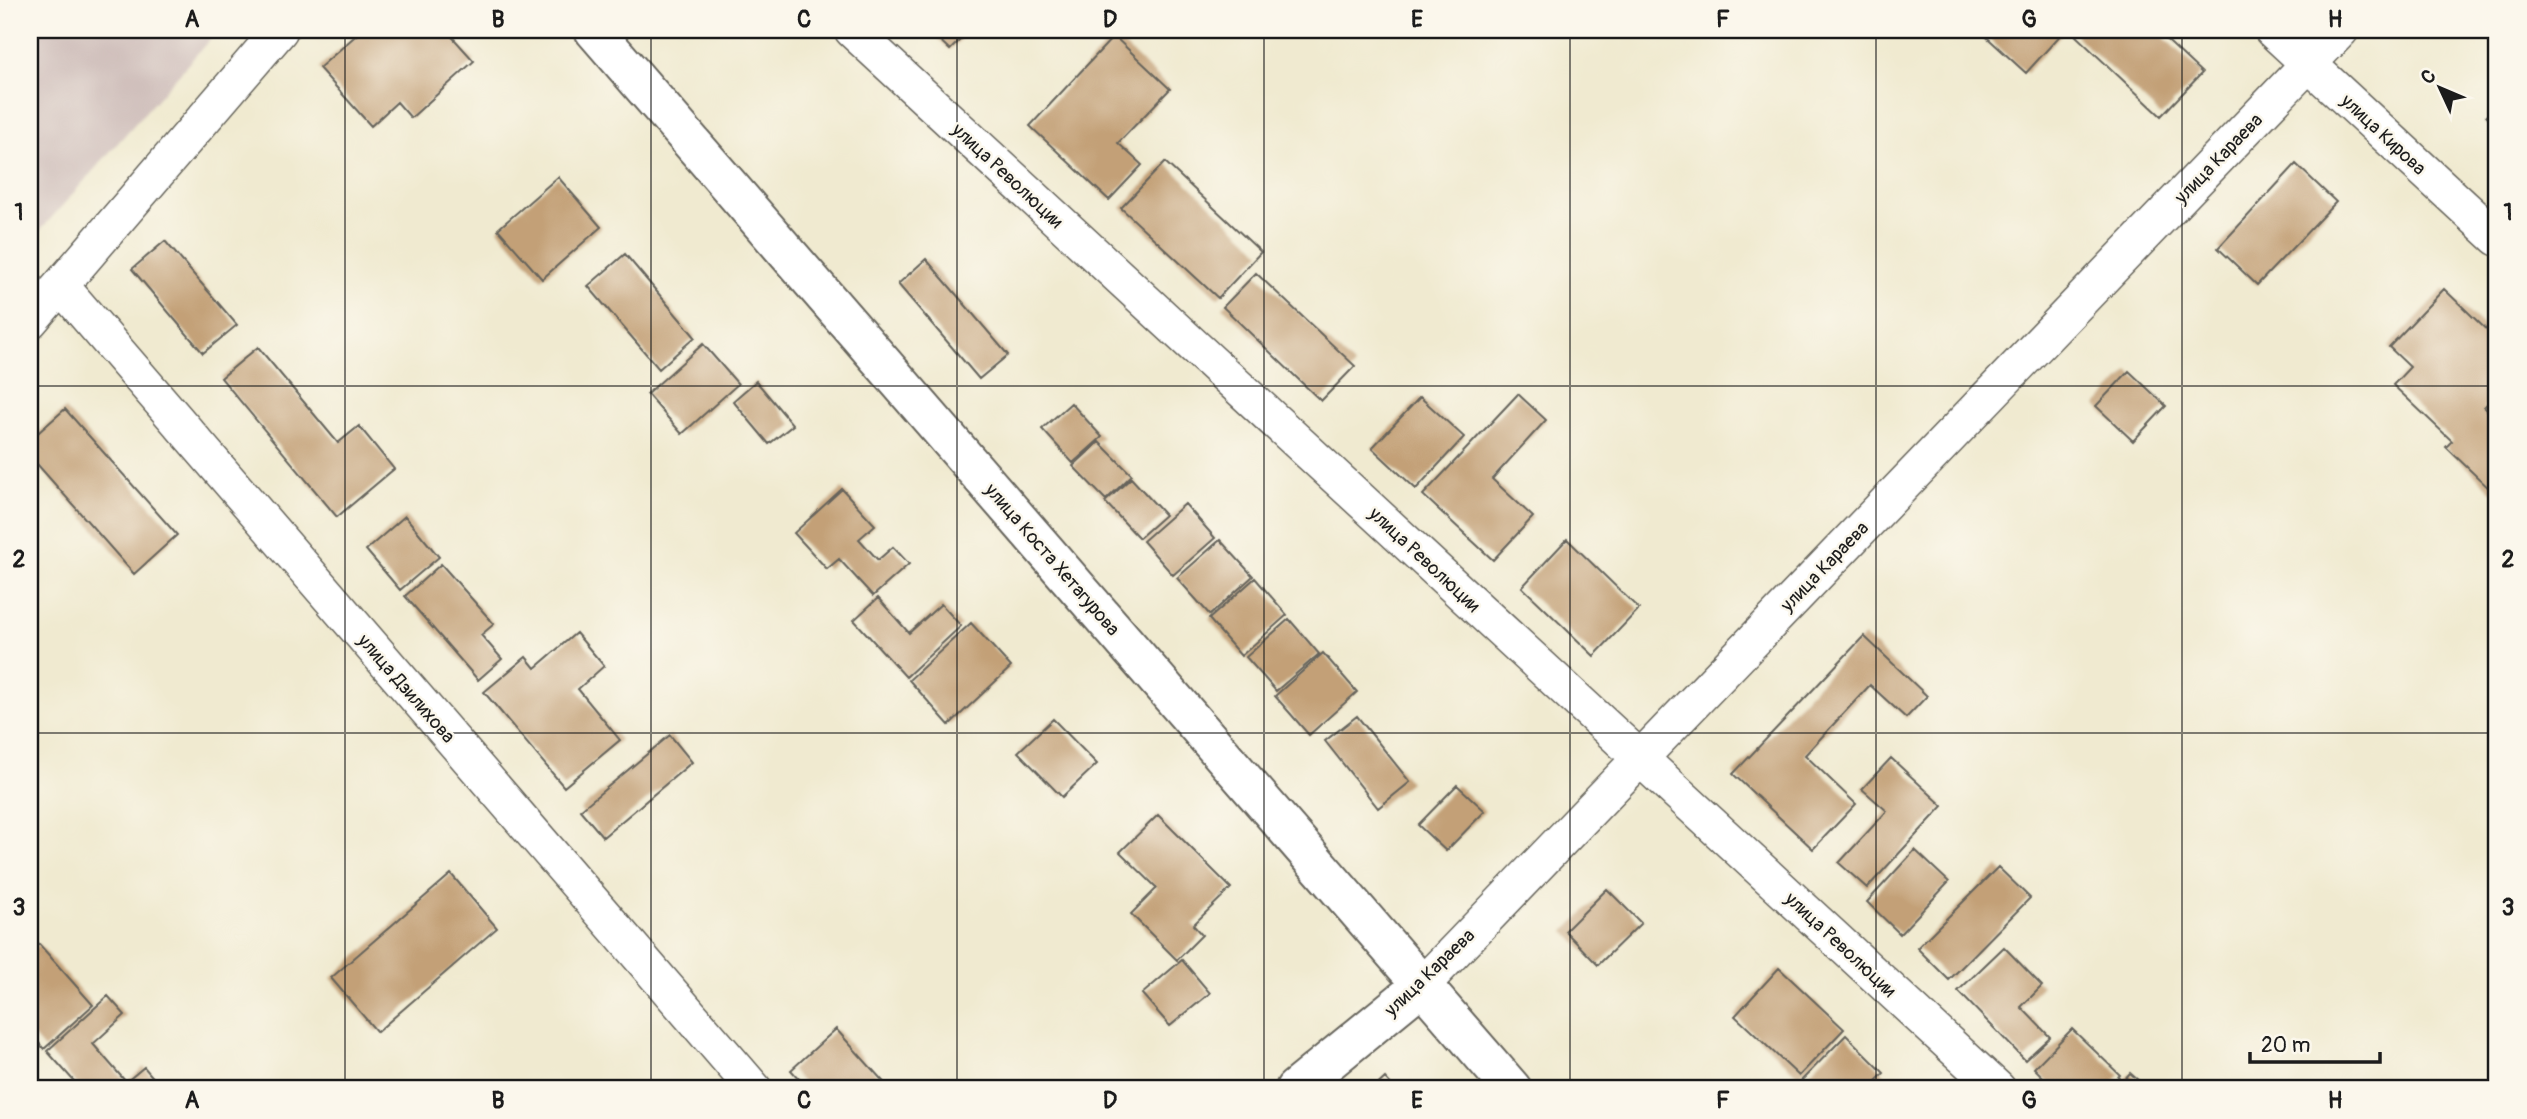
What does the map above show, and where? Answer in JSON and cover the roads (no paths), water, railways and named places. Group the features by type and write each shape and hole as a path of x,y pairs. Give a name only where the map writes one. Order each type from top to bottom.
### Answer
{"main road":[{"name":"улица Коста Хетагурова","path":"594,30 1512,1089"},
{"name":"улица Караева","path":"1295,1089 1422,985"}],"street":[{"path":"30,321 280,30"},
{"name":"улица Революции","path":"852,30 1998,1089"},
{"name":"улица Кирова","path":"2272,30 2497,238"},
{"name":"улица Караева","path":"1422,985 2341,30"},
{"name":"улица Дзилихова","path":"61,286 754,1089"}]}
